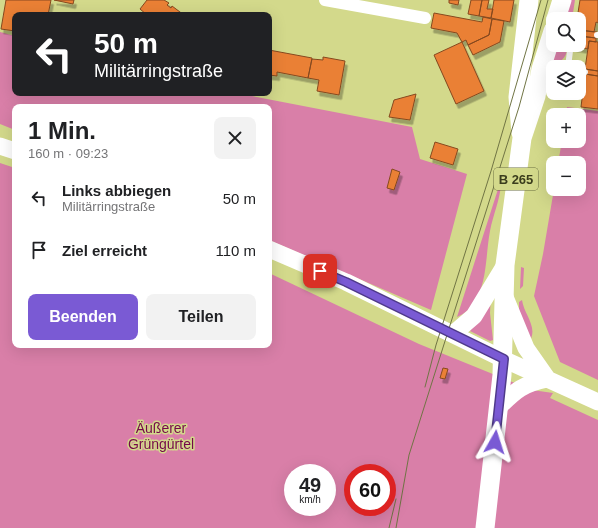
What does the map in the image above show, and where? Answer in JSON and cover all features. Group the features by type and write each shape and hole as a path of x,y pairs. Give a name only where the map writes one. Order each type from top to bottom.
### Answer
{"main road":[{"name":"B 265","path":"522,138 518,96 529,0"},
{"path":"558,12 562,0"},
{"name":"B 265","path":"485,528 504,359 505,265 522,138 544,70 548,52"},
{"path":"0,146 12,150"},
{"path":"272,250 346,282 504,359 598,402"},
{"path":"453,334 474,316 505,265"},
{"path":"504,294 526,348 547,379"},
{"path":"499,407 513,392 521,387 533,382 547,379"}],"street":[{"path":"325,0 425,18"}],"green space":[{"path":"569,0 575,0 573,12 565,12"},
{"path":"0,32 12,35 12,96 252,96 412,127 420,159 467,174 431,310 272,241 272,104 12,104 12,129 0,124"},
{"path":"553,52 566,52 562,60 551,60"},
{"path":"586,109 598,111 598,380 560,362 534,296 553,196 586,196 586,156 559,156 561,148 586,148"},
{"name":"Äußerer Grüngürtel","path":"0,163 12,167 12,348 272,348 272,274 419,344 532,390 553,393 550,398 598,420 598,528 0,528"},
{"path":"500,183 499,196 490,231 485,273 482,284 474,302 467,311 457,317"},
{"path":"521,267 524,268 523,286 520,289"},
{"path":"491,294 490,313 493,340 490,341 470,331 480,316"},
{"path":"522,300 532,327 531,338 528,343 519,312 519,302"}],"building":[{"path":"6,0 51,0 49,12 12,12 12,31 1,29"},
{"path":"54,0 74,0 73,4"},
{"path":"147,0 164,0 169,3 167,5 171,8 172,6 180,12 144,12 140,9"},
{"path":"449,0 459,0 458,5 449,3"},
{"path":"471,0 482,0 479,16 468,14"},
{"path":"482,0 489,0 487,9 493,9 491,18 479,16"},
{"path":"494,0 514,0 510,22 491,18"},
{"path":"580,0 598,0 598,23 596,22 594,32 586,31 586,12 578,12"},
{"path":"434,13 482,22 483,17 492,19 489,35 468,45 466,40 462,42 457,33 431,28"},
{"path":"492,19 504,21 500,42 473,55 468,45 489,35"},
{"path":"586,31 597,32 596,38 586,37"},
{"path":"586,37 596,38 596,42 589,41 588,49 586,49"},
{"path":"589,41 598,42 598,71 586,69"},
{"path":"462,42 484,91 456,104 434,55"},
{"path":"272,51 312,58 308,78 277,72 277,76 272,75"},
{"path":"323,57 345,61 339,95 317,91 319,80 308,78 312,59 323,60"},
{"path":"586,69 598,71 598,76 586,74"},
{"path":"586,74 598,76 598,109 581,107 582,100 586,100"},
{"path":"416,94 410,120 389,117 394,100"},
{"path":"435,142 458,149 453,165 430,158"},
{"path":"392,169 400,172 394,190 387,188"},
{"path":"443,368 448,369 445,379 440,378"}],"tram line":[{"path":"425,387 436,345 491,171 541,0"},
{"path":"396,528 409,455 519,107 548,0"},
{"path":"389,528 392,516"}],"route":[{"path":"320,271 346,282 504,359 495,442"}]}
